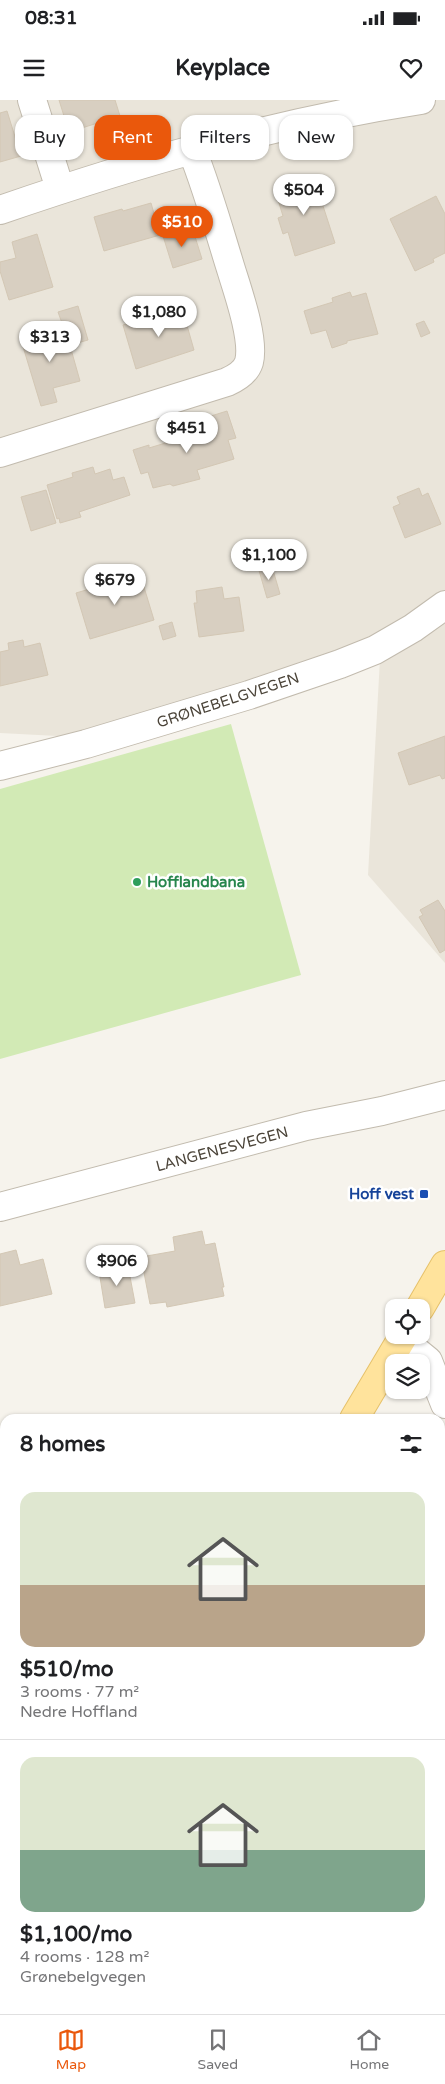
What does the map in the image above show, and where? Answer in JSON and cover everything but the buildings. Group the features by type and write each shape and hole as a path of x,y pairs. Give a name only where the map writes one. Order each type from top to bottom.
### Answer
{"main road":[{"path":"425,1299 445,1265"},
{"path":"357,1414 399,1344"}],"street":[{"path":"32,100 60,189"},
{"path":"269,128 351,105 421,100"},
{"path":"0,210 60,189 181,153"},
{"path":"0,453 228,382 238,377 248,364 250,344 236,286 205,182 196,160"},
{"name":"GRØNEBELGVEGEN","path":"0,766 86,744 240,698 340,664 375,650 413,628 445,605"},
{"name":"LANGENESVEGEN","path":"0,1207 306,1126 382,1111 445,1095"},
{"path":"410,1344 428,1362 445,1404"}],"shaded area":[{"path":"0,100 445,100 445,963 368,875 380,659 96,738 0,733"}],"green space":[{"name":"Hofflandbana","path":"231,724 301,975 0,1059 0,789"}],"place":[{"name":"Hofflandbana","path":"137,882"},
{"name":"Hoff vest","path":"424,1194"}]}
